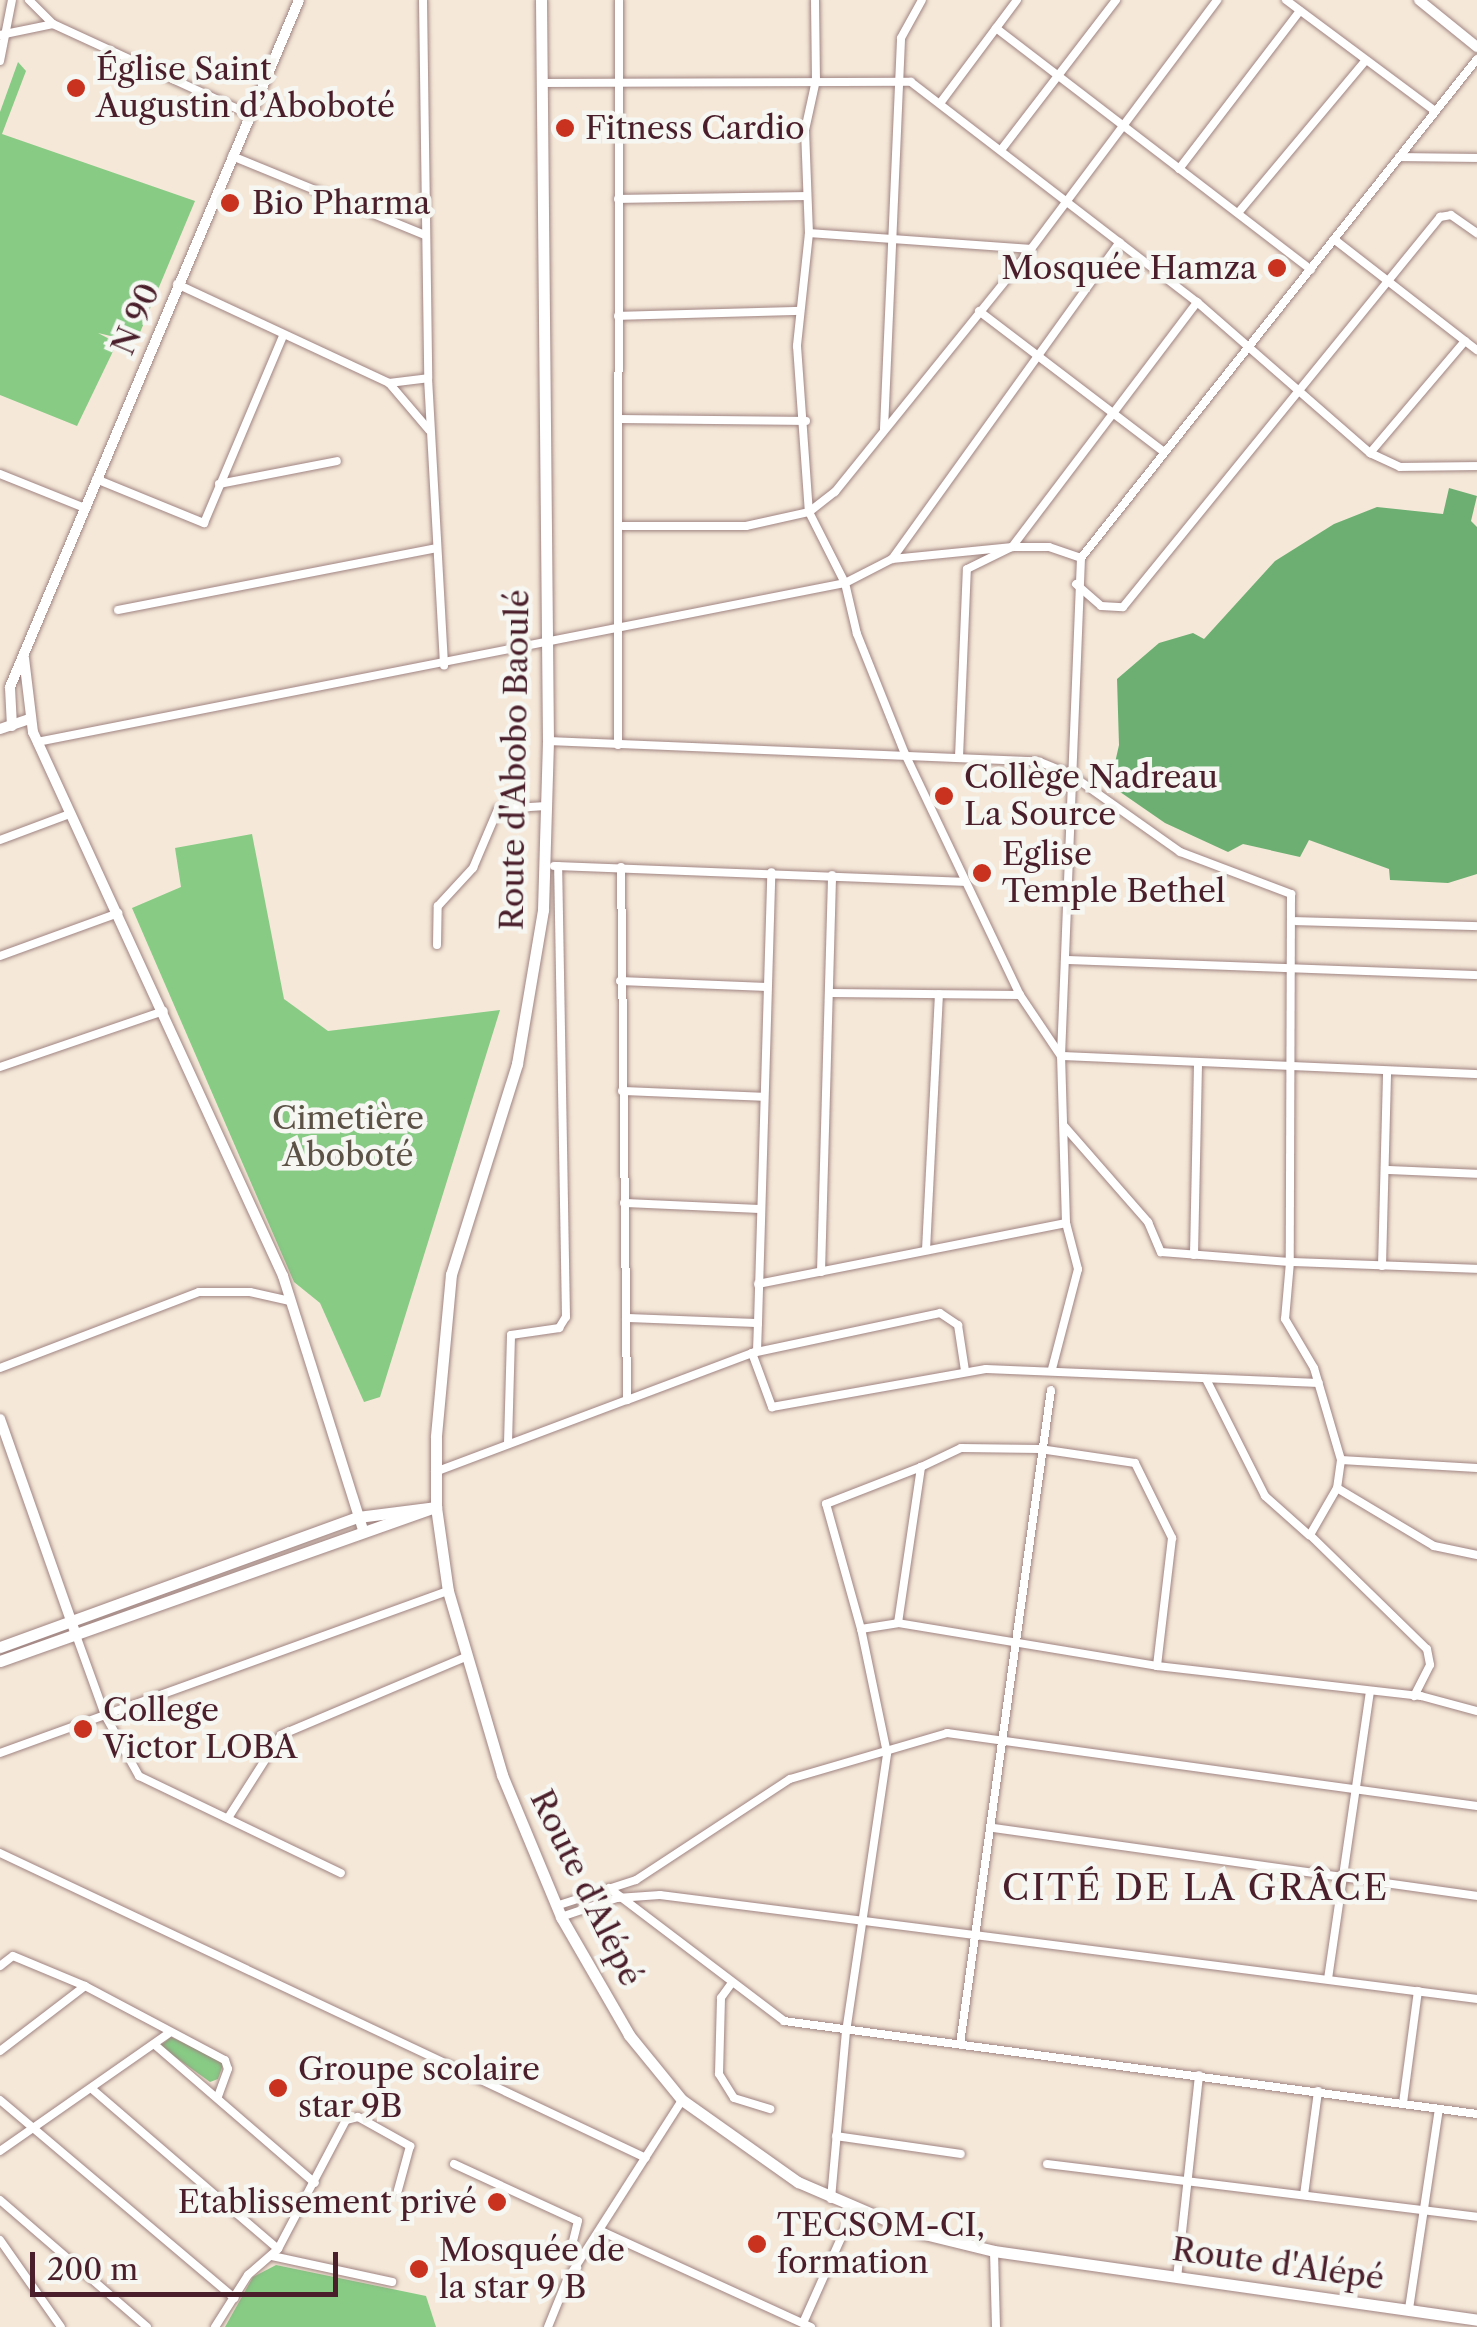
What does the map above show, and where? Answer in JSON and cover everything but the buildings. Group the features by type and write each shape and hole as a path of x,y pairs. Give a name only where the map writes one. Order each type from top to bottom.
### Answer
{"main road":[{"name":"Route d'Abobo Baoulé","path":"436,1507 435,1472 451,1274 530,1010 552,866 546,806 542,0"},
{"path":"0,1661 74,1629 360,1523 436,1507"},
{"name":"Route d'Alépé","path":"436,1507 448,1591 481,1720 559,1911 630,2034 682,2100 764,2162 831,2199 994,2251 1409,2310 1451,2322 1477,2320"},
{"path":"0,1647 74,1629"}],"street":[{"path":"0,62 12,0"},
{"path":"29,0 54,24 250,115"},
{"path":"284,0 298,3"},
{"path":"423,0 433,550 444,666"},
{"path":"618,744 623,526 618,316 619,0"},
{"path":"814,0 816,80 806,108 805,196 809,234 799,311 809,512 845,583 857,634 905,754 964,882 1020,995 1062,1056"},
{"path":"884,430 902,81 900,38 922,0"},
{"path":"941,102 1017,0"},
{"path":"1001,150 1116,0"},
{"path":"623,526 746,526 809,512 835,492 1031,249 1218,0"},
{"path":"1286,0 1435,111"},
{"path":"1419,0 1477,47"},
{"name":"N 90","path":"3,712 177,284 298,3"},
{"path":"1179,169 1300,11"},
{"path":"4,36 54,24"},
{"path":"996,28 1120,128 1310,270"},
{"path":"1052,1368 1078,1269 1066,1223 1062,1056 1076,584 1081,558 1477,59"},
{"path":"1238,214 1366,60"},
{"path":"542,83 902,81 941,102 1196,302 1370,453 1400,468 1477,466"},
{"path":"232,156 425,236"},
{"path":"1399,157 1477,158"},
{"path":"618,199 805,196"},
{"path":"1076,584 1101,606 1123,607 1445,214 1477,234"},
{"path":"809,234 1031,249"},
{"path":"1335,240 1477,350"},
{"path":"892,559 1120,242"},
{"path":"177,284 389,383 430,431"},
{"path":"959,757 963,581 974,562 1012,547 1196,302"},
{"path":"618,316 799,311"},
{"path":"979,311 1164,452"},
{"path":"96,480 204,523 283,336"},
{"path":"1370,453 1465,341"},
{"path":"389,383 428,378"},
{"path":"622,419 806,421"},
{"path":"219,484 337,461"},
{"path":"0,474 85,508"},
{"path":"6,728 36,742 444,666 619,624 845,583 892,559 1012,547 1049,547 1081,558"},
{"path":"118,610 433,550"},
{"name":"N 90","path":"24,658 26,707 36,742 164,1011 290,1301 360,1523"},
{"path":"6,728 3,712 26,707"},
{"path":"6,728 29,720"},
{"path":"548,741 1029,760 1070,774 1180,852 1292,894 1296,921 1296,1068 1285,1319 1319,1383 1341,1460 1337,1488 1310,1535"},
{"path":"437,945 438,906 473,868 498,809 546,806"},
{"path":"0,840 70,814"},
{"path":"508,1442 511,1335 560,1328 566,1318 552,866 964,882"},
{"path":"621,867 627,1400"},
{"path":"770,872 755,1352 772,1407 965,1370 1052,1368 1319,1383"},
{"path":"821,1272 832,875"},
{"path":"0,956 118,913"},
{"path":"1296,921 1477,926"},
{"path":"1065,960 1477,975"},
{"path":"620,981 767,987"},
{"path":"830,993 1020,995"},
{"path":"926,1250 938,994"},
{"path":"0,1067 164,1011"},
{"path":"1062,1056 1477,1074"},
{"path":"1194,1255 1198,1063"},
{"path":"1382,1266 1387,1071"},
{"path":"622,1091 764,1097"},
{"path":"1064,1125 1148,1222 1162,1252 1290,1262 1477,1268"},
{"path":"1387,1170 1477,1174"},
{"path":"624,1203 760,1208"},
{"path":"758,1284 1066,1223"},
{"path":"0,1368 199,1292 250,1292 290,1301"},
{"path":"435,1472 755,1352 947,1313 958,1325 965,1370"},
{"path":"626,1318 758,1324"},
{"path":"1206,1379 1265,1496 1427,1649 1430,1665 1414,1696"},
{"path":"960,2044 994,1828 1040,1449 1051,1390"},
{"path":"0,1419 105,1716 140,1776 341,1873"},
{"path":"831,2199 846,2032 887,1753 861,1629 826,1504 961,1448 1040,1449 1130,1461 1144,1473 1172,1538 1156,1666"},
{"path":"1341,1460 1477,1468"},
{"path":"898,1623 921,1466"},
{"path":"1337,1488 1434,1546 1477,1556"},
{"path":"0,1753 448,1591"},
{"path":"861,1629 898,1623 1156,1666 1414,1696 1477,1712"},
{"path":"228,1818 281,1735 463,1658"},
{"path":"1328,1979 1370,1692"},
{"path":"559,1911 608,1888 636,1880 762,1792 819,1768 887,1753 946,1733 1358,1786 1477,1806"},
{"path":"994,1828 1477,1896"},
{"path":"0,1853 646,2158"},
{"path":"636,1880 656,1895"},
{"path":"608,1888 617,1898 658,1920 771,2016 846,2032 1477,2114"},
{"path":"559,1911 617,1898 656,1895 1477,1999"},
{"path":"0,1966 14,1956 85,1986 228,2064 218,2096"},
{"path":"731,1984 721,1998 719,2074 734,2098 770,2109"},
{"path":"0,2051 85,1986"},
{"path":"1403,2103 1418,1992"},
{"path":"0,2151 169,2033"},
{"path":"155,2045 316,2182"},
{"path":"1177,2278 1200,2075"},
{"path":"92,2089 275,2252 392,2282"},
{"path":"1304,2196 1318,2091"},
{"path":"0,2100 234,2298"},
{"path":"548,2327 577,2266 682,2100"},
{"path":"1409,2310 1439,2109"},
{"path":"215,2327 248,2274 275,2252 346,2120 358,2117 410,2146 398,2190"},
{"path":"836,2136 961,2154"},
{"path":"454,2164 578,2221 570,2252 577,2266"},
{"path":"1047,2164 1477,2217"},
{"path":"0,2200 148,2327"},
{"path":"601,2230 807,2325 854,2209"},
{"path":"0,2240 60,2327"},
{"path":"994,2251 996,2327"},
{"path":"786,2327 788,2316"}],"green space":[{"path":"18,62 26,71 2,134 195,201 136,342 98,333 117,343 77,426 0,395 0,112"},
{"path":"1449,488 1477,496 1471,521 1477,527 1477,874 1448,883 1390,880 1389,869 1309,840 1300,857 1243,844 1228,852 1165,823 1110,785 1119,745 1117,679 1159,643 1193,633 1204,639 1275,561 1334,524 1377,507 1443,514"},
{"name":"Cimetière Aboboté","path":"252,834 284,999 328,1031 500,1010 380,1397 364,1402 320,1303 294,1282 132,908 181,887 175,848"},
{"path":"171,2037 224,2062 218,2079 210,2082 160,2046"},
{"path":"276,2265 426,2296 436,2327 225,2327 253,2277"}],"place":[{"name":"Église Saint Augustin d’Aboboté","path":"76,88"},
{"name":"Fitness Cardio","path":"565,128"},
{"name":"Bio Pharma","path":"230,203"},
{"name":"Mosquée Hamza","path":"1277,268"},
{"name":"Collège Nadreau La Source","path":"944,796"},
{"name":"Eglise Temple Bethel","path":"982,873"},
{"name":"College Victor LOBA","path":"83,1729"},
{"name":"Groupe scolaire star 9B","path":"278,2088"},
{"name":"Etablissement privé","path":"497,2202"},
{"name":"TECSOM-CI, formation","path":"757,2244"},
{"name":"Mosquée de la star 9 B","path":"419,2269"}],"district":[{"name":"CITÉ DE LA GRÂCE","path":"1196,1888"}]}
